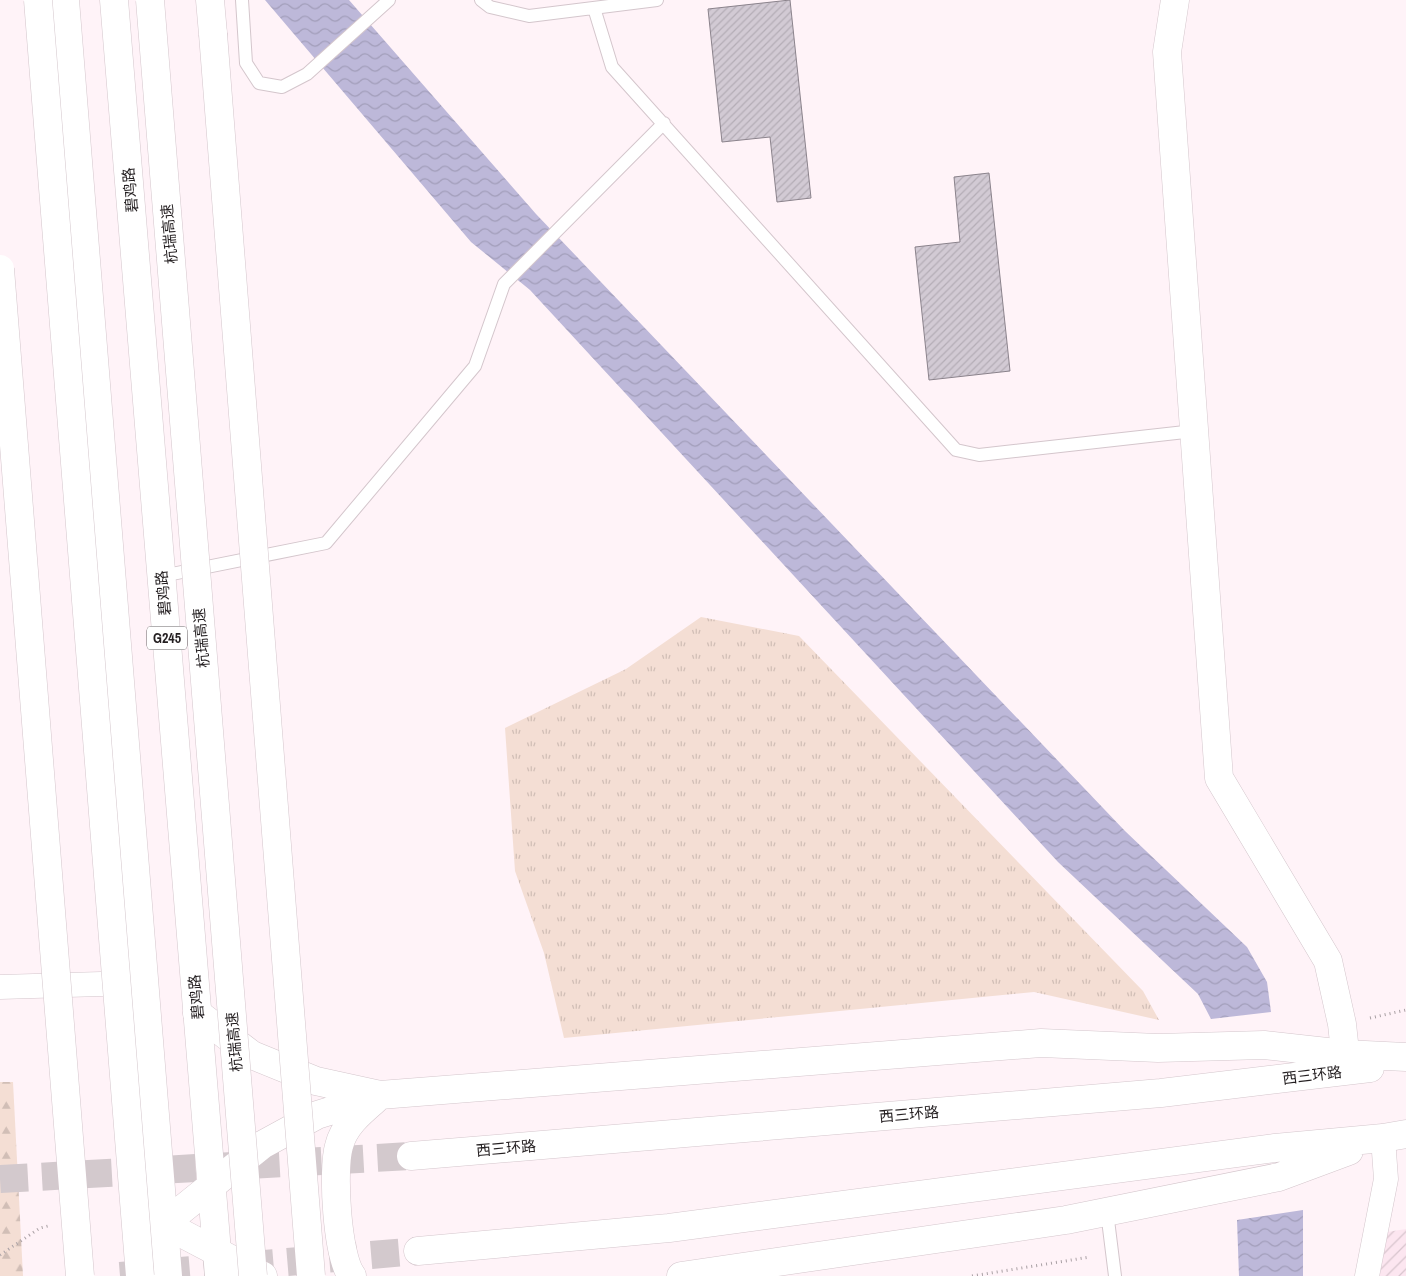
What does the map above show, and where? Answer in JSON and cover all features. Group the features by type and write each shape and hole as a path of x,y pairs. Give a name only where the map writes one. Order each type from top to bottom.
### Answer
{"main road":[{"path":"38,0 140,1276"},
{"path":"66,0 168,1276"},
{"name":"碧鸡路","path":"114,0 218,1264"},
{"name":"杭瑞高速","path":"150,0 253,1276"},
{"path":"210,0 311,1276"},
{"path":"1175,0 1167,52 1219,778 1328,960 1342,1024 1346,1062"},
{"path":"0,269 80,1276"},
{"path":"198,1013 252,1055 316,1081 380,1095"},
{"path":"164,1224 262,1145 317,1114 380,1095 1041,1044 1158,1048 1264,1045 1346,1062 1406,1057"},
{"name":"西三环路","path":"412,1156 1161,1093 1346,1062 1406,1064"},
{"path":"352,1276 348,1271 341,1239 335,1175 339,1145 353,1119 380,1095"},
{"path":"681,1276 1056,1222 1108,1212 1279,1177 1395,1136"},
{"path":"418,1251 669,1228 1275,1148 1395,1136"},
{"path":"164,1224 218,1264 262,1276"}],"street":[{"path":"0,987 144,982"},
{"path":"1367,1276 1395,1136"}],"lane":[{"path":"242,0 246,63 259,83 282,87 308,74 388,1"},
{"path":"481,0 490,7 529,16 657,0"},
{"path":"594,8 612,66 956,450 979,455 1194,431"},
{"path":"162,576 326,543 474,366 504,284 664,123"},
{"path":"1108,1212 1116,1276"}],"shaded area":[{"path":"1406,1229 1406,1276 1377,1276 1387,1232"}],"green space":[{"path":"701,617 799,636 1143,991 1159,1020 1034,992 564,1038 544,953 515,871 505,728 626,669"},
{"path":"0,1082 13,1082 23,1276 0,1276"}],"water":[{"path":"265,0 349,0 536,214 1125,831 1247,947 1267,982 1271,1012 1211,1019 1198,994 1058,862 530,290 471,242"},
{"path":"1303,1210 1303,1276 1239,1276 1237,1220"}],"building":[{"path":"790,0 811,198 777,202 770,137 722,142 708,9"},
{"path":"989,173 1010,371 929,380 915,247 960,242 954,177"}],"tunnel":[{"path":"0,1179 411,1156"},
{"path":"120,1276 418,1251"}]}
